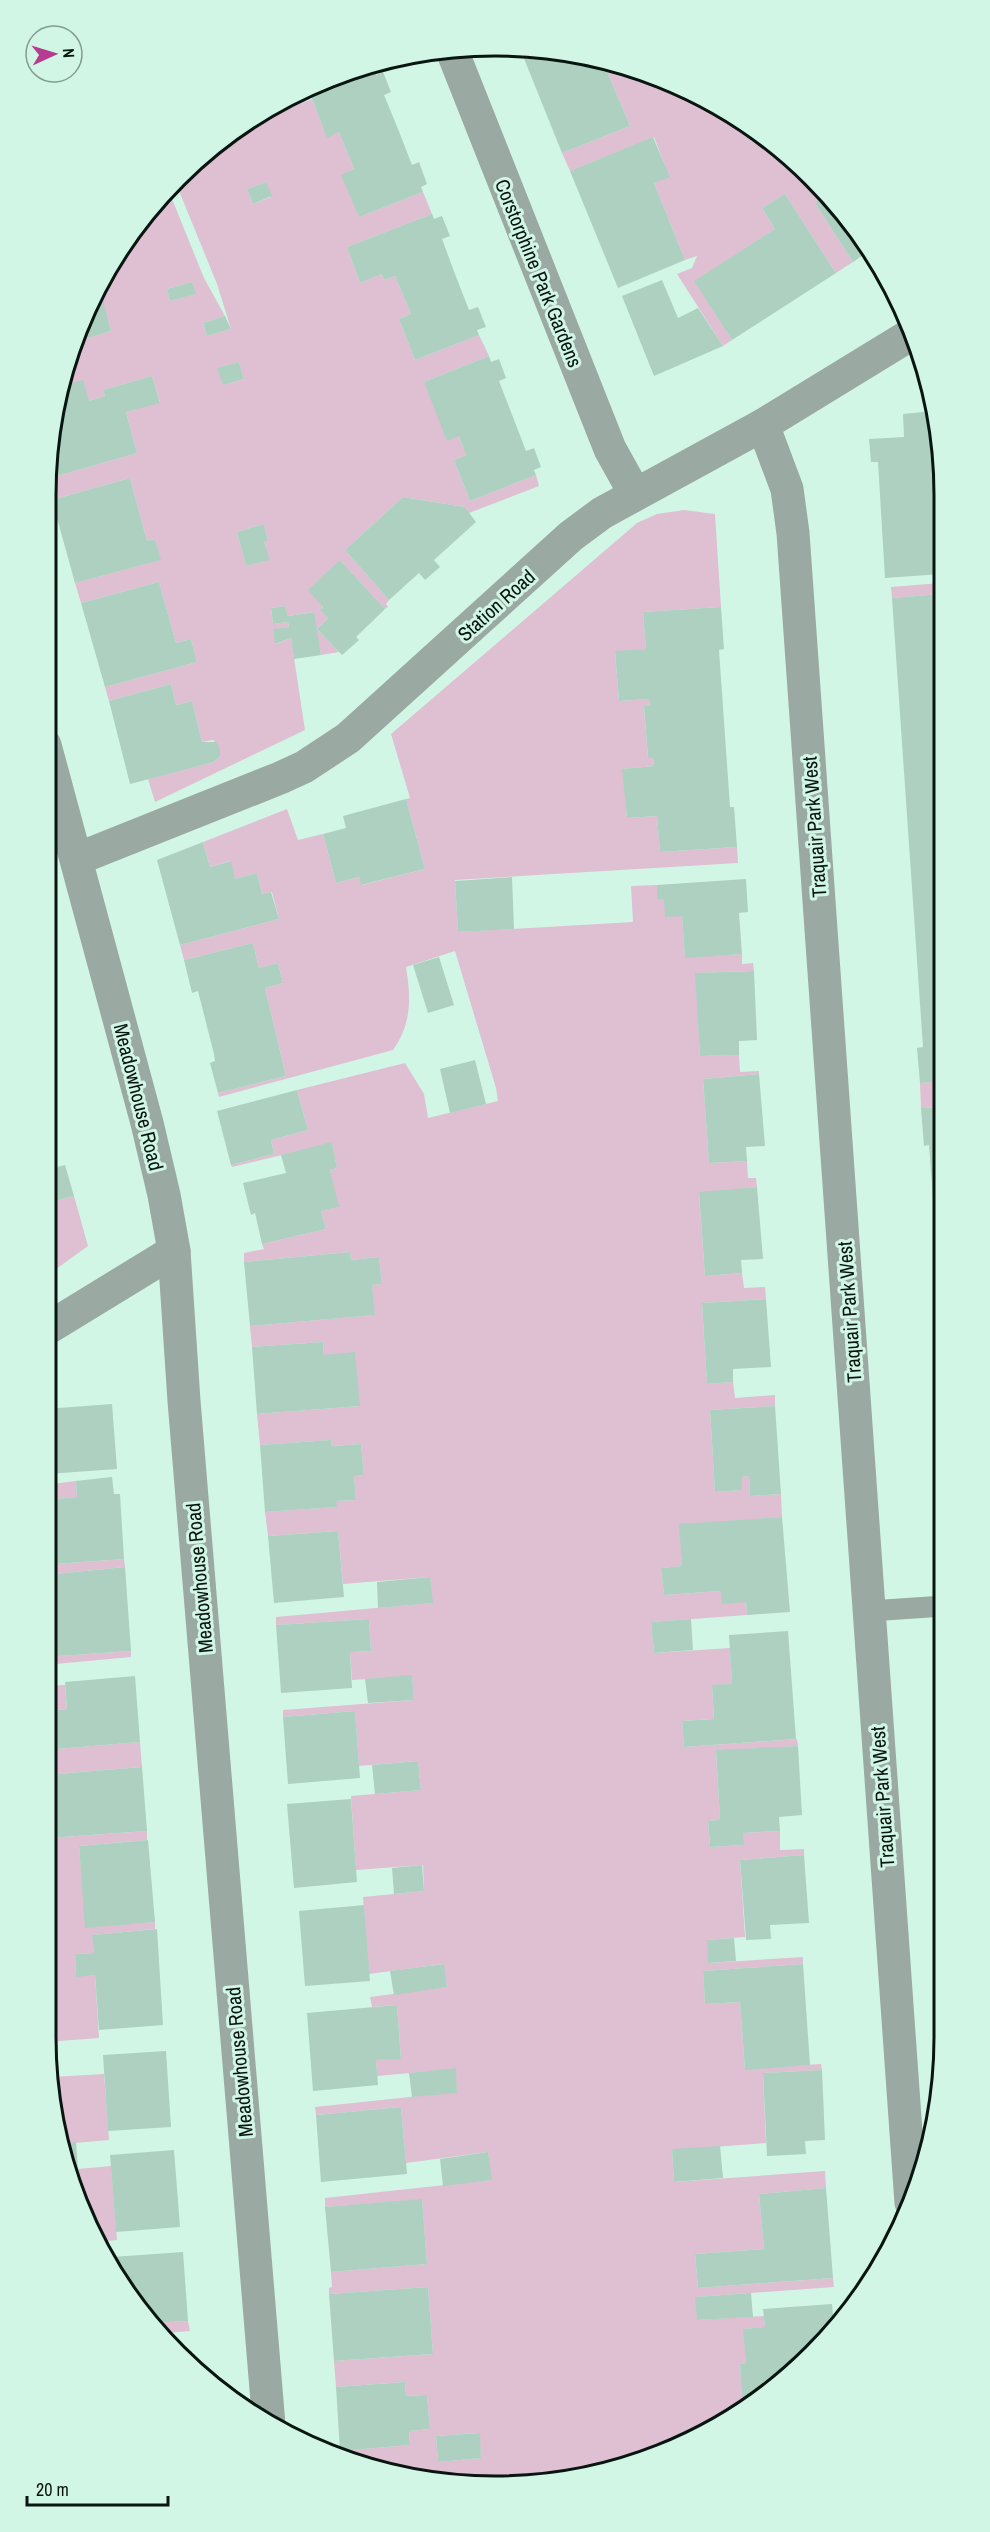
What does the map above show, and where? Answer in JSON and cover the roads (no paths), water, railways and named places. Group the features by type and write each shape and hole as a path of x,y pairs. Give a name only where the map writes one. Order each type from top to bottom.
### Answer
{"street":[{"name":"Corstorphine Park Gardens","path":"455,57 610,449 635,494"},
{"name":"Station Road","path":"77,859 280,778 327,753 355,732 572,536 602,513 763,425 905,337"},
{"name":"Traquair Park West","path":"763,425 787,489 793,532 910,2182"},
{"name":"Meadowhouse Road","path":"56,784 152,1143 174,1251 184,1401 268,2413"},
{"path":"56,1323 174,1251"}],"lane":[{"path":"870,1611 934,1607"}]}
